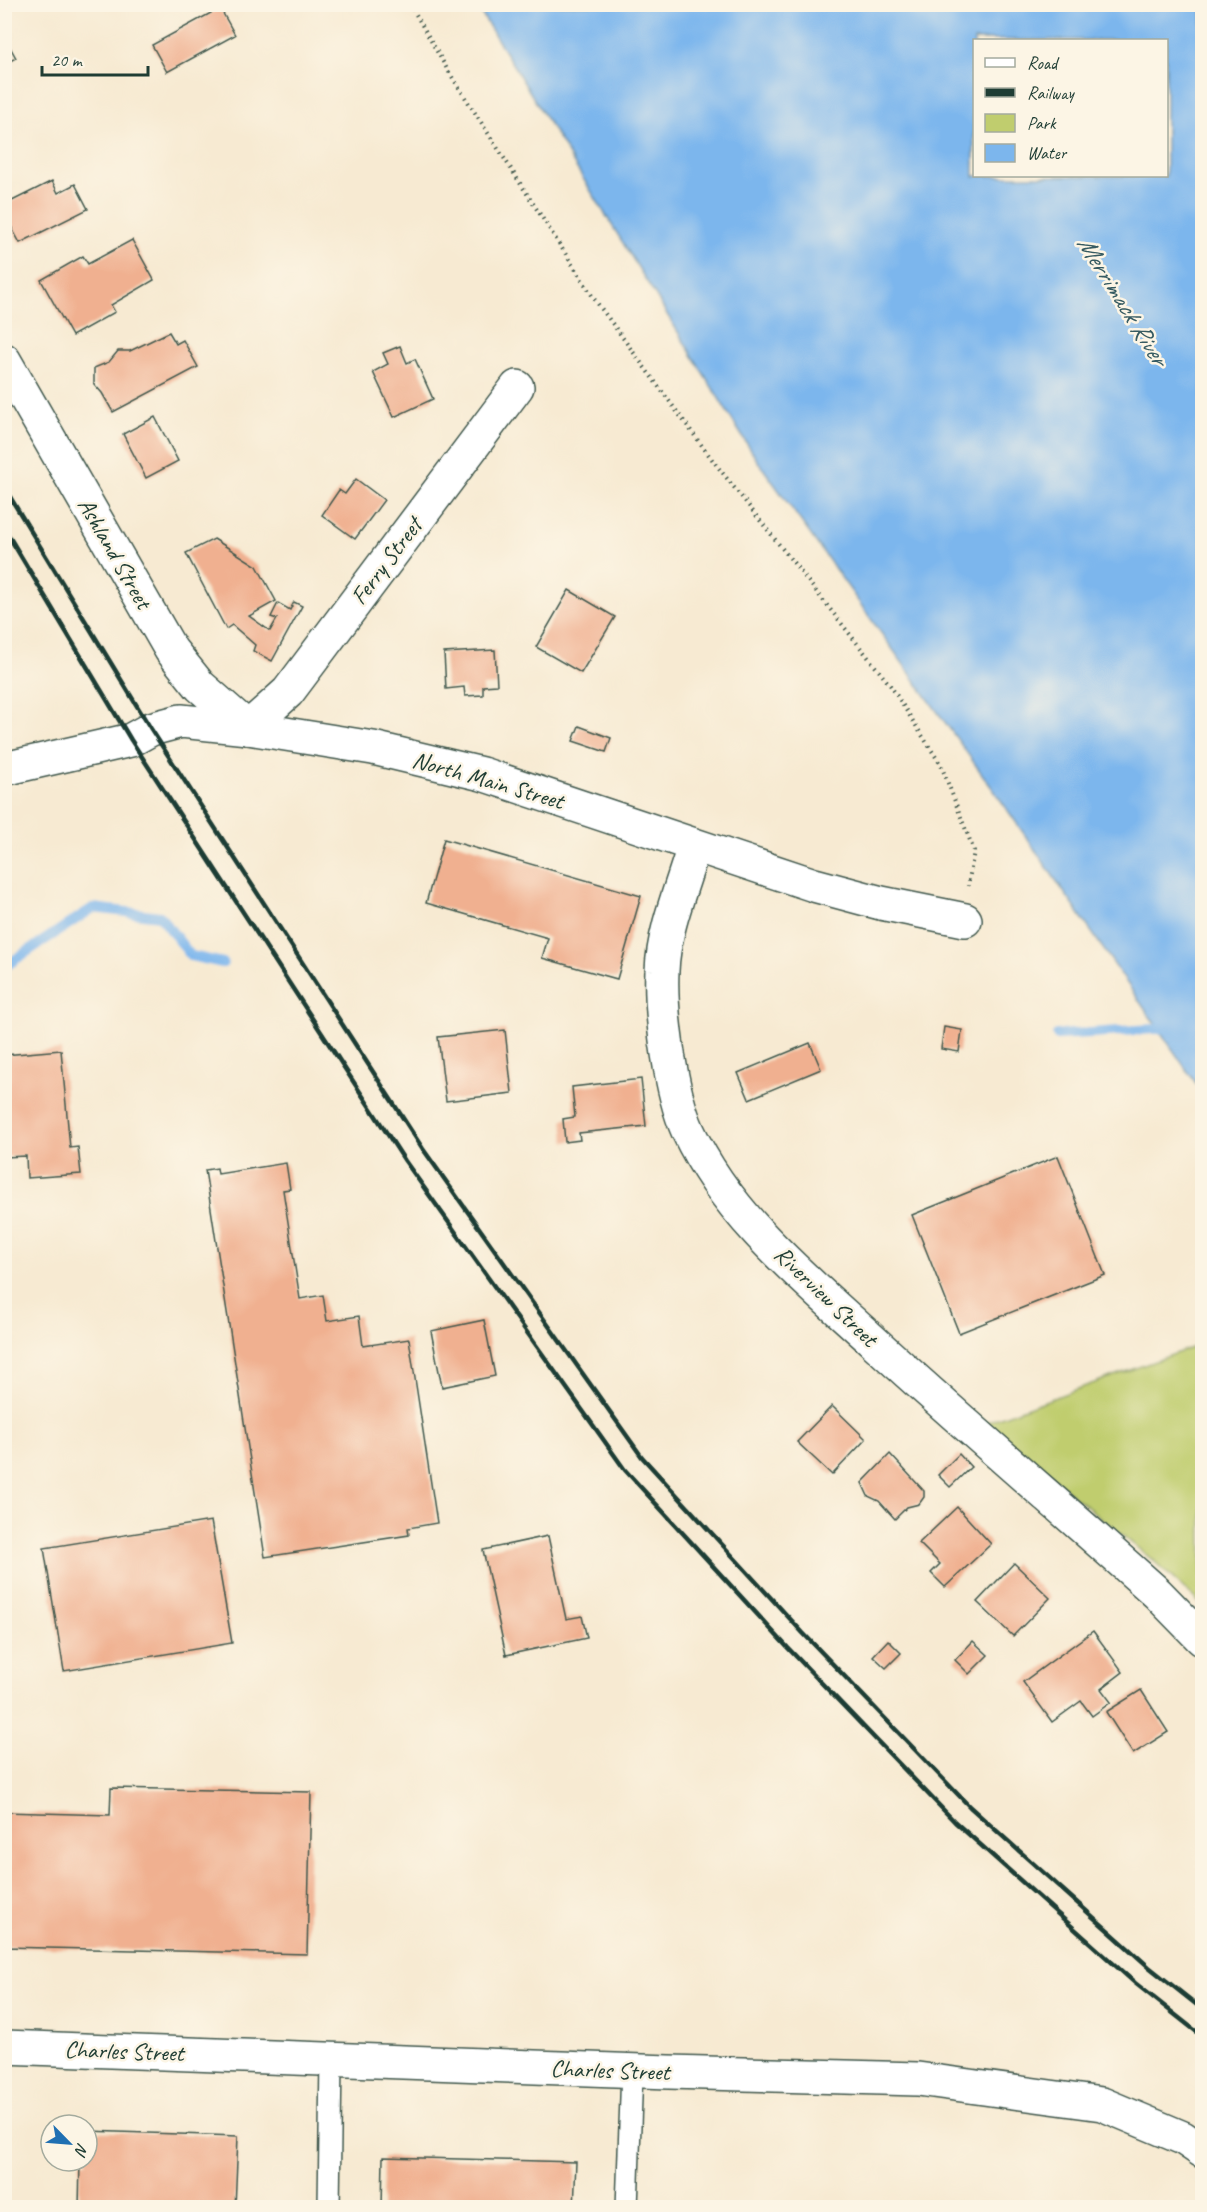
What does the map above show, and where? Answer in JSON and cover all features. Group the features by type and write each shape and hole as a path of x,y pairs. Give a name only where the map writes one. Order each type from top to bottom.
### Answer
{"street":[{"name":"Ashland Street","path":"4,360 171,650 200,686 248,728"},
{"name":"Ferry Street","path":"248,728 288,692 517,387"},
{"name":"North Main Street","path":"4,769 131,740 151,729 181,721 248,728 373,748 482,774 814,885 881,903 965,920"},
{"name":"Riverview Street","path":"694,846 673,916 662,970 666,1026 672,1073 687,1130 720,1187 805,1280 1157,1593 1203,1639"},
{"name":"Charles Street","path":"4,2047 918,2079 993,2087 1102,2104 1183,2138 1203,2151"}],"lane":[{"path":"330,2208 331,2059"},
{"path":"627,2208 632,2070"}],"path":[{"path":"411,4 447,69 595,300 714,462 890,685 941,765 974,851 965,920"}],"green space":[{"path":"1202,1344 1202,1605 1155,1562 984,1423"}],"water":[{"name":"Merrimack River","path":"476,5 1202,5 1202,1092 1000,799 757,460"}],"building":[{"path":"220,8 235,35 167,72 152,45"},
{"path":"4,36 16,58 4,64"},
{"path":"52,181 58,193 75,184 88,209 20,243 4,213 4,205"},
{"path":"132,240 154,280 111,305 115,312 72,336 41,280 83,256 88,264"},
{"path":"169,332 176,344 183,340 198,367 113,412 94,384 94,368 109,362 118,351 130,351"},
{"path":"400,346 407,363 415,359 433,399 394,417 373,372 388,364 383,353"},
{"path":"155,417 178,461 146,478 123,434"},
{"path":"356,479 384,500 355,539 322,515 339,490 345,494"},
{"path":"214,539 257,566 276,601 249,616 270,631 277,619 271,617 278,603 290,610 294,602 302,606 272,661 253,651 255,645 232,625 226,629 186,553"},
{"path":"569,590 615,617 581,673 536,647"},
{"path":"495,650 497,685 483,686 483,695 465,696 464,687 446,689 444,653"},
{"path":"579,726 611,738 606,752 573,741"},
{"path":"444,839 641,896 617,979 542,958 548,938 426,903"},
{"path":"944,1027 962,1030 959,1052 941,1049"},
{"path":"505,1030 512,1093 446,1101 438,1037"},
{"path":"810,1043 821,1069 749,1099 738,1073"},
{"path":"61,1050 70,1148 78,1147 81,1174 27,1178 26,1156 4,1157 4,1055"},
{"path":"641,1079 646,1126 579,1133 580,1140 565,1142 563,1119 575,1117 572,1087"},
{"path":"1058,1156 1105,1275 959,1333 912,1215"},
{"path":"286,1163 290,1189 283,1190 300,1299 323,1295 327,1321 359,1316 363,1346 409,1339 437,1523 408,1528 409,1535 265,1557 205,1170 217,1168 218,1174"},
{"path":"484,1320 495,1376 442,1387 431,1331"},
{"path":"832,1406 866,1439 832,1475 797,1442"},
{"path":"890,1454 924,1491 924,1497 919,1504 907,1507 895,1519 879,1501 868,1496 862,1483"},
{"path":"959,1454 971,1467 950,1487 938,1475"},
{"path":"957,1507 991,1544 945,1587 931,1573 940,1564 919,1543"},
{"path":"211,1521 232,1643 64,1671 44,1548"},
{"path":"548,1536 566,1619 582,1616 587,1638 506,1655 483,1550"},
{"path":"1014,1563 1050,1598 1013,1636 977,1602"},
{"path":"1093,1631 1123,1672 1101,1689 1111,1702 1092,1716 1081,1701 1052,1722 1023,1682"},
{"path":"888,1640 901,1653 886,1668 873,1656"},
{"path":"973,1641 988,1655 969,1674 955,1660"},
{"path":"1141,1690 1168,1732 1133,1754 1106,1712"},
{"path":"111,1788 311,1792 307,1954 4,1947 4,1812 110,1815"},
{"path":"99,2131 238,2136 235,2208 79,2208 80,2173 99,2173"},
{"path":"383,2157 576,2162 574,2208 382,2208"}],"waterway":[{"path":"4,967 93,908 160,916 191,956 223,963"},
{"path":"1057,1035 1170,1028"}],"railway":[{"path":"4,487 151,729 423,1149 642,1457 803,1633 970,1807 1149,1967 1202,2009"},
{"path":"4,528 131,740 405,1161 625,1470 788,1648 955,1822 1135,1983 1202,2036"}]}
